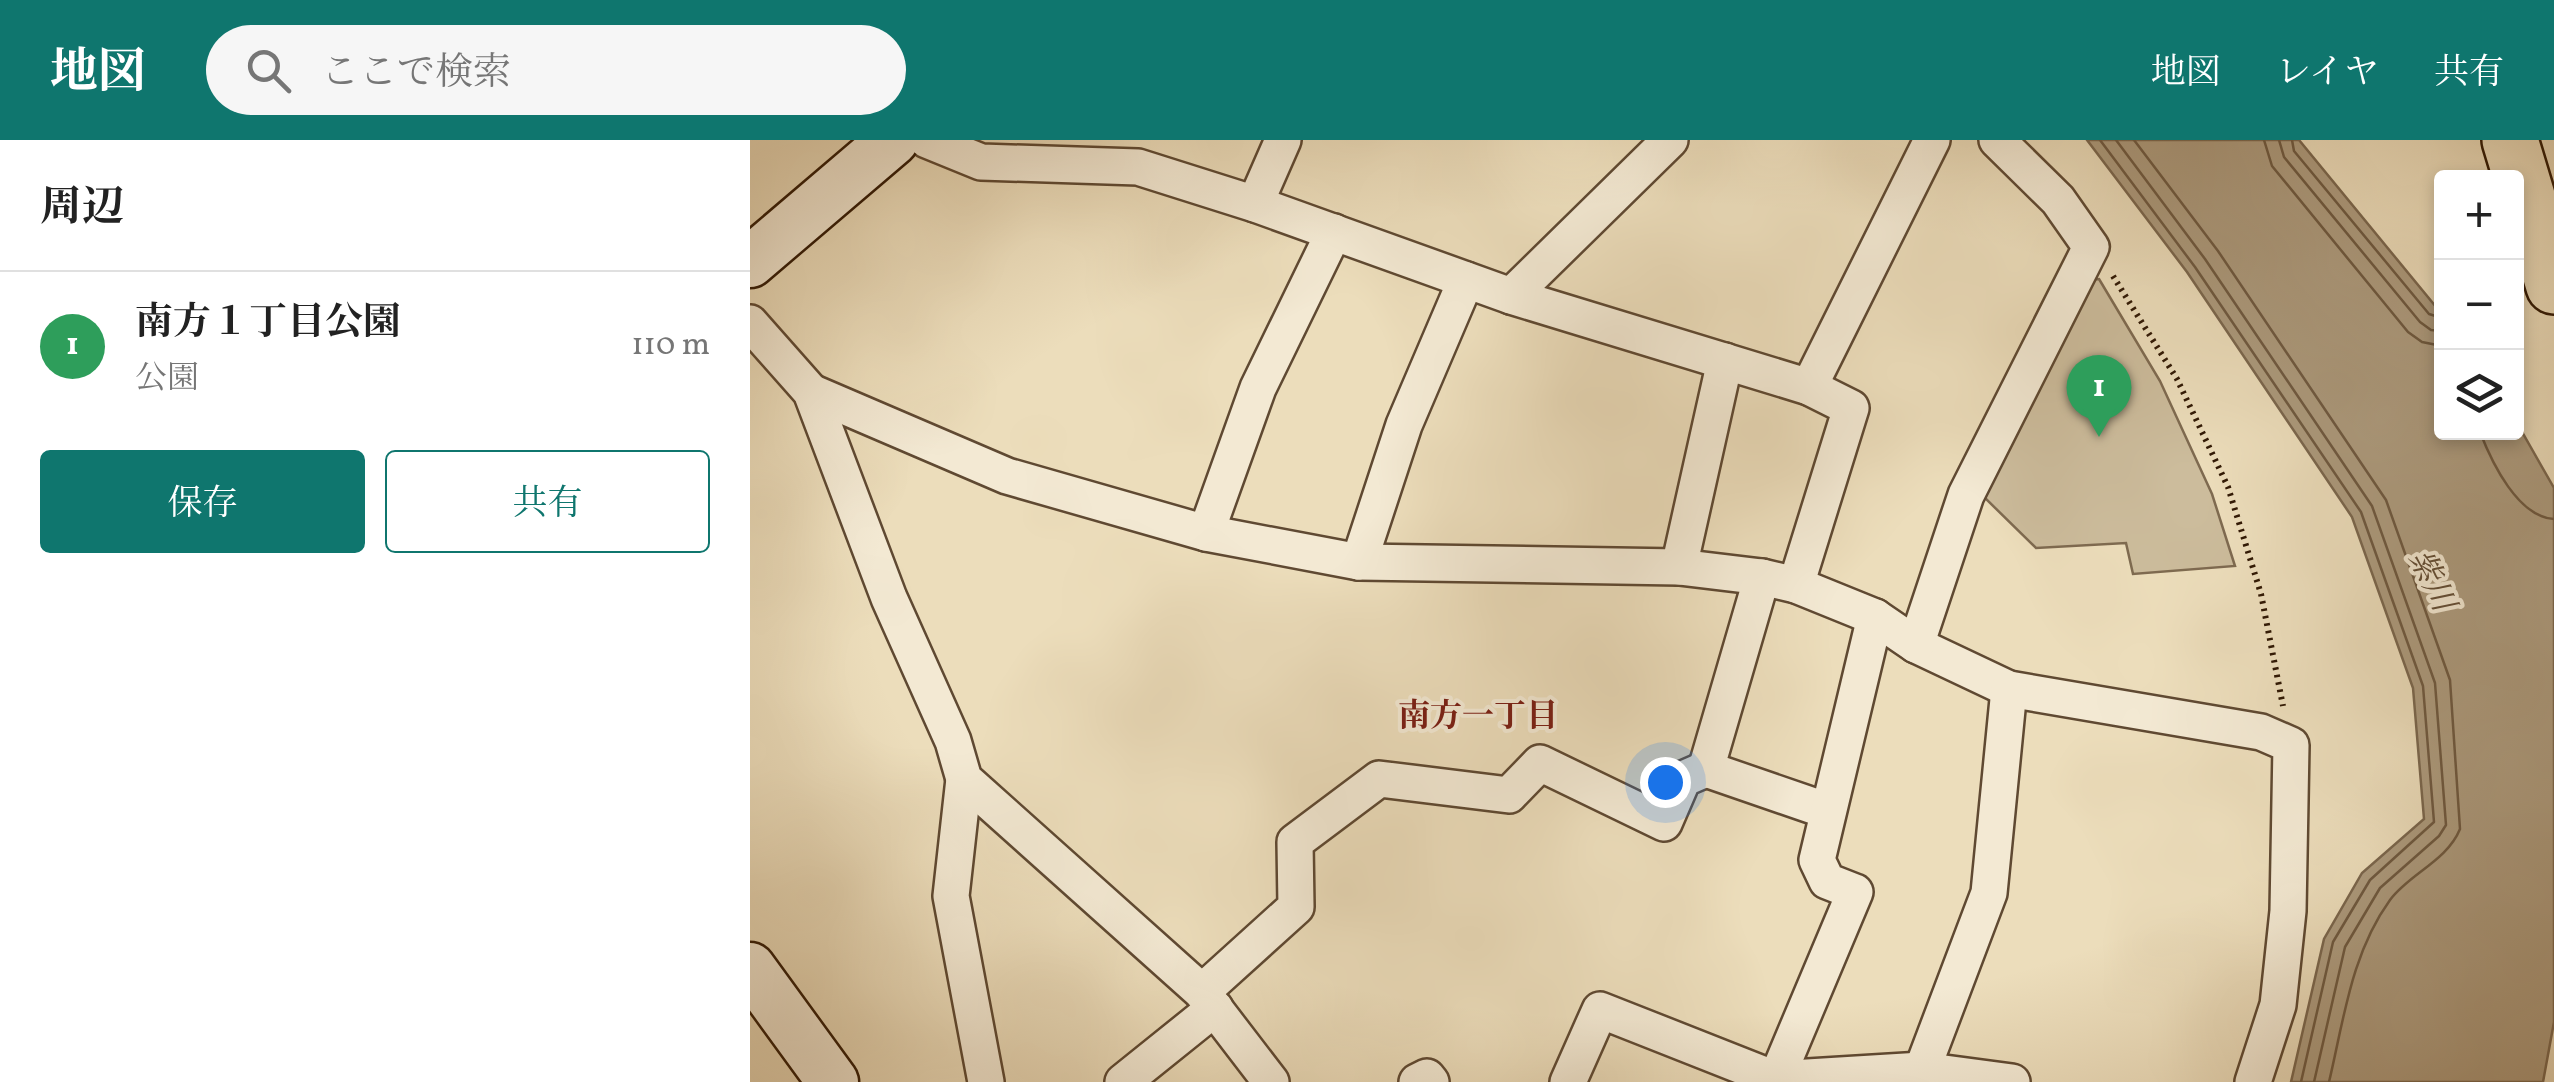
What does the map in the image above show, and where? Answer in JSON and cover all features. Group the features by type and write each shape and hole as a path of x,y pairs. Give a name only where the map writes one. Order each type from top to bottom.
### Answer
{"main road":[{"path":"2510,140 2554,286"}],"street":[{"path":"750,262 893,140"},
{"path":"927,140 982,162 1138,167 1511,296 1808,387 1851,408 1706,769 1683,780 1664,823 1540,763 1509,795 1379,779 1295,842 1296,907 1123,1082"},
{"path":"1254,204 1283,140"},
{"path":"1511,296 1670,140"},
{"path":"1808,387 1932,140"},
{"path":"1916,645 1966,495 2091,247 2058,200 1997,140"},
{"path":"1206,534 1258,388 1334,232"},
{"path":"1359,562 1404,425 1466,280"},
{"path":"750,323 811,392 889,598 953,742 964,778 950,896 986,1082"},
{"path":"1680,567 1726,362"},
{"path":"811,392 1007,476 1206,534 1359,562 1680,567 1779,581 1875,617 1916,645 2009,689 2262,732 2291,744 2288,910 2278,1004 2253,1082"},
{"path":"1775,1080 1855,892 1827,880 1817,860 1875,617"},
{"path":"1922,1070 1989,893 2009,689"},
{"path":"1706,769 1828,812"},
{"path":"964,778 1208,1000 1271,1082"},
{"path":"750,968 833,1082"},
{"path":"1568,1082 1600,1010 1775,1080 1922,1070 2012,1082"},
{"path":"1418,1082 1427,1077 1431,1082"}],"path":[{"path":"2091,247 2119,283 2178,379 2228,487 2261,594 2291,744"}],"shaded area":[{"path":"2099,279 2160,381 2212,494 2235,566 2133,574 2126,543 2036,548 1984,497 2087,280"}],"water":[{"name":"紫川","path":"2087,140 2299,140 2434,304 2434,440 2524,440 2524,435 2554,488 2554,1022 2543,1082 2291,1082 2324,939 2362,873 2424,819 2413,688 2352,517 2187,272"}],"place":[{"name":"南方１丁目公園","path":"2099,437"}],"district":[{"name":"南方一丁目","path":"1478,718"}]}
